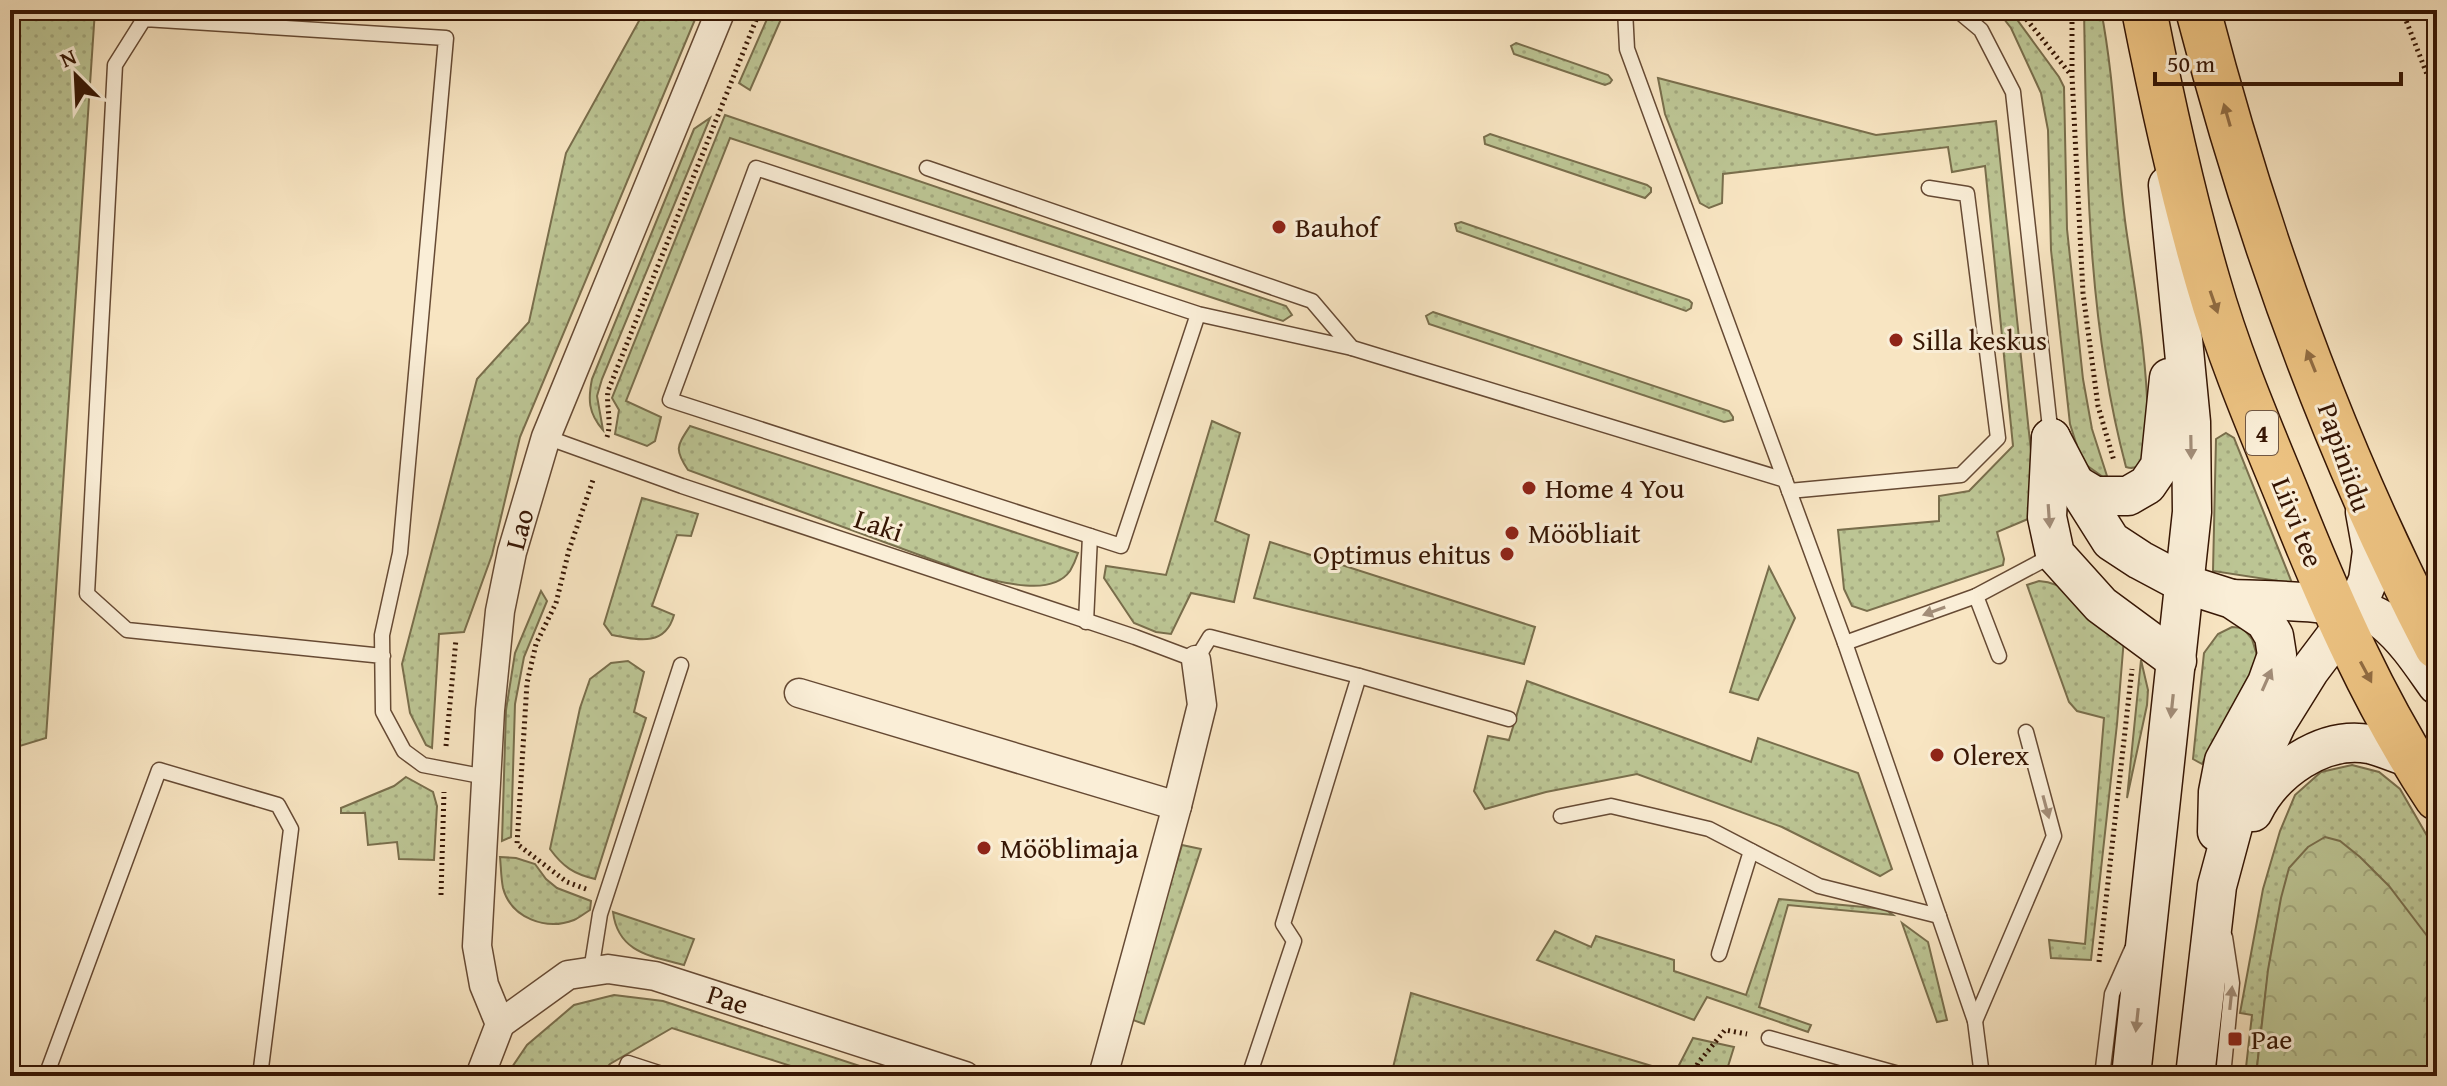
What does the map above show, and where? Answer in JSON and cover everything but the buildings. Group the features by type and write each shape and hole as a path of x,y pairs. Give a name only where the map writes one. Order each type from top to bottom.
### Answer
{"highway":[{"name":"4","path":"2144,10 2160,91"},
{"name":"Papiniidu","path":"2198,10 2245,178 2302,340 2360,486"},
{"name":"Liivi tee","path":"2160,91 2208,284 2243,385 2411,758 2437,798"},
{"path":"2360,486 2437,647"}],"main road":[{"path":"2131,1076 2192,512 2191,422 2160,91"},
{"path":"2075,484 2095,496 2128,496 2147,485 2160,466 2178,299"},
{"path":"2051,438 2075,484 2111,541 2140,560 2185,584 2232,599 2384,621 2437,685"},
{"path":"2051,438 2047,517 2055,554 2101,605 2177,661"},
{"name":"Papiniidu","path":"2195,1076 2217,886 2239,804 2277,723 2368,580 2372,551 2360,486"},
{"path":"2217,886 2218,792 2224,761 2267,683 2277,655 2274,636 2265,621 2232,599"},
{"path":"2217,886 2262,792 2290,766 2316,752 2347,743 2370,744 2411,758"}],"street":[{"name":"Lao","path":"500,1024 484,985 477,946 490,710 500,611 512,552 546,437 721,10"},
{"path":"1103,1076 1202,705 1196,660"},
{"path":"799,693 1177,806"},
{"name":"Pae","path":"500,1024 568,975 608,969 655,976 965,1076"},
{"path":"480,1076 500,1024"}],"lane":[{"path":"1625,10 1627,49 1845,643 1975,1021 1982,1076"},
{"path":"1957,10 1981,30 2013,92 2051,438"},
{"path":"383,656 127,630 87,594 115,65 144,19 446,38 400,553 382,635 383,656 383,712 404,751 423,765 486,777"},
{"path":"1198,314 1121,546 670,400 756,168 1198,314 1352,348 1787,485 1961,475 1998,438 1967,194 1929,188"},
{"path":"927,168 1312,301 1352,348"},
{"name":"Laki","path":"546,437 1196,660"},
{"path":"1086,622 1090,536"},
{"path":"1845,643 1976,596 2055,554"},
{"path":"1976,596 1999,656"},
{"path":"1196,660 1210,637 1509,719"},
{"path":"591,971 600,914 681,665"},
{"path":"1249,1076 1294,941 1283,924 1359,676"},
{"path":"1975,1021 2054,836 2026,732"},
{"path":"46,1076 159,770 278,805 291,829 260,1076"},
{"path":"1561,816 1611,806 1709,829 1819,886 1939,916"},
{"path":"1719,954 1751,851"},
{"path":"2217,886 2232,983 2223,1076"},
{"path":"2102,1076 2112,994 2149,908"},
{"path":"1769,1038 1906,1076"},
{"path":"623,1076 628,1063 668,1076"}],"path":[{"path":"2019,10 2072,76"},
{"path":"2072,10 2072,76 2083,293 2098,406 2115,463"},
{"path":"2402,10 2437,100"},
{"path":"2099,965 2132,664"},
{"path":"1692,1076 1698,1063 1725,1030 1769,1038"}],"green space":[{"path":"10,10 95,10 46,738 10,749"},
{"path":"645,10 699,10 520,437 492,555 464,632 439,634 432,748 426,745 410,713 402,664 477,379 529,322 566,153"},
{"path":"771,10 785,10 750,90 739,83"},
{"path":"1997,10 2010,10 2064,87 2067,229 2083,379 2092,429 2107,476 2103,477 2082,462 2070,424 2051,250 2048,130 2041,93 2011,28"},
{"path":"2084,10 2101,10 2106,37 2123,201 2144,354 2148,443 2143,460 2132,468 2126,467 2113,410 2096,297 2088,183"},
{"path":"1516,43 1608,75 1612,80 1605,85 1514,54 1511,46"},
{"path":"1658,78 1876,135 1996,121 2039,527 2031,532 2028,519 1997,532 2003,565 1867,611 1852,606 1844,589 1838,530 1939,521 1939,496 1969,491 2013,446 1985,166 1952,172 1948,147 1723,174 1722,203 1709,208 1700,203 1665,114"},
{"path":"725,115 1286,306 1292,315 1283,321 730,138 626,401 661,417 655,441 647,446 615,434 619,410 612,398"},
{"path":"710,118 602,379 597,396 603,430 590,406 592,379 694,129"},
{"path":"1490,134 1647,185 1651,192 1645,198 1485,144 1484,137"},
{"path":"1461,222 1689,300 1691,308 1686,311 1457,231 1455,224"},
{"path":"1433,312 1729,411 1733,420 1724,422 1429,324 1426,316"},
{"path":"1212,421 1240,433 1215,521 1249,535 1234,602 1191,593 1171,634 1156,632 1134,623 1104,578 1106,566 1166,575"},
{"path":"690,426 1078,553 1070,571 1062,579 1041,586 982,578 688,470 679,448"},
{"path":"2226,433 2234,438 2292,583 2213,571 2216,439"},
{"path":"642,498 698,514 691,536 677,535 652,606 674,615 664,632 649,639 612,635 604,624"},
{"path":"1270,542 1535,627 1524,664 1254,598"},
{"path":"1769,567 1795,618 1758,700 1730,692"},
{"path":"2039,581 2074,594 2124,638 2091,960 2051,958 2049,940 2085,944 2104,718 2077,711 2069,702 2027,585"},
{"path":"541,591 547,601 524,657 515,704 511,837 502,841 506,710 515,653"},
{"path":"2232,627 2243,628 2252,639 2258,659 2202,764 2193,759 2204,653 2218,634"},
{"path":"2141,660 2148,690 2147,705 2127,798"},
{"path":"628,661 644,672 634,712 646,718 595,879 570,869 550,849 580,708 590,679 611,663"},
{"path":"1527,681 1751,762 1758,738 1858,773 1892,869 1880,876 1782,827 1637,774 1546,792 1485,809 1474,791 1488,736 1509,740"},
{"path":"2352,765 2379,772 2400,789 2437,853 2437,949 2427,937 2290,868 2273,945 2256,1076 2245,1076 2252,1015 2240,1013 2263,889 2280,831 2295,795 2321,772"},
{"path":"406,777 433,792 437,806 434,860 399,859 397,842 368,845 365,813 341,813 341,808 394,786"},
{"path":"2325,837 2340,841 2389,886 2437,949 2437,1076 2256,1076 2268,970 2289,868 2308,847"},
{"path":"1182,845 1201,849 1144,1024 1130,1019"},
{"path":"500,857 535,864 557,888 591,901 590,910 574,920 552,924 541,923 522,914 507,898 503,888"},
{"path":"1779,899 1885,909 1893,915 1788,905 1759,1007 1811,1025 1808,1032 1707,997 1694,1020 1537,960 1555,931 1591,947 1596,936 1674,960 1674,971 1746,995"},
{"path":"613,912 694,939 684,965 648,955 629,944 616,926"},
{"path":"1902,923 1928,942 1947,1020 1937,1022"},
{"path":"1411,993 1675,1073 1693,1038 1734,1047 1725,1076 1391,1076"},
{"path":"614,995 663,1001 890,1076 822,1076 672,1028 610,1064 599,1076 506,1076 527,1045 574,1005"}],"place":[{"name":"Bauhof","path":"1279,227"},
{"name":"Silla keskus","path":"1896,340"},
{"name":"Home 4 You","path":"1529,488"},
{"name":"Mööbliait","path":"1512,533"},
{"name":"Optimus ehitus","path":"1507,554"},
{"name":"Olerex","path":"1937,755"},
{"name":"Mööblimaja","path":"984,848"},
{"name":"Pae","path":"2235,1039"}]}
